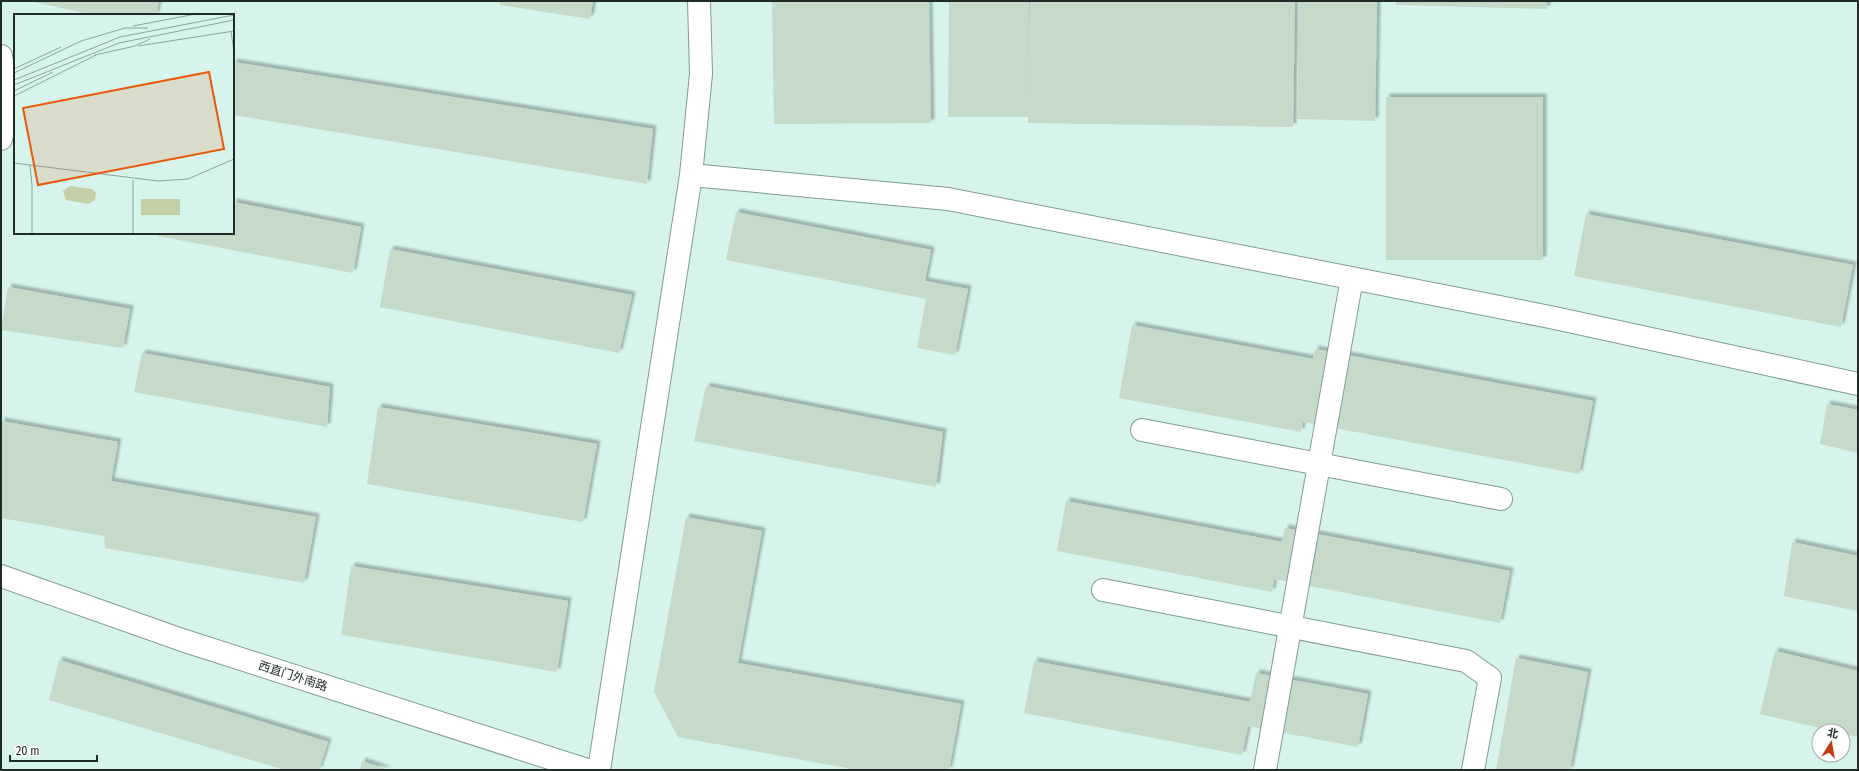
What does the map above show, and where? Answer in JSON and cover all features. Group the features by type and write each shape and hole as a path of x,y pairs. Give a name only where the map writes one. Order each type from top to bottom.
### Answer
{"street":[{"path":"600,770 691,175 701,74 699,1"},
{"path":"1,56 9,103 1,139"},
{"path":"691,175 948,199 1550,317 1829,379 1858,384"},
{"path":"1265,770 1352,278"},
{"path":"1142,430 1501,499"},
{"name":"西直门外南路","path":"1,576 182,640 587,770"},
{"path":"1103,590 1466,661 1490,678 1473,770"}],"building":[{"path":"29,1 159,1 156,14 88,14"},
{"path":"500,1 593,1 590,19 500,5"},
{"path":"772,1 929,1 931,123 774,124"},
{"path":"949,1 1029,1 1028,98 1030,1 1295,1 1293,127 1028,123 1028,117 948,117"},
{"path":"1299,1 1377,1 1375,121 1297,119"},
{"path":"1396,1 1547,1 1547,9 1396,5"},
{"path":"234,62 653,129 647,184 234,115"},
{"path":"1386,97 1543,97 1543,260 1386,260"},
{"path":"234,202 361,227 353,273 158,236 158,234 234,234"},
{"path":"736,212 931,250 925,281 968,289 955,355 917,348 926,299 726,260"},
{"path":"1586,214 1853,265 1841,327 1574,276"},
{"path":"390,249 632,295 619,353 380,307"},
{"path":"8,287 130,309 123,348 1,330"},
{"path":"1132,325 1313,359 1315,349 1593,401 1579,474 1303,422 1301,432 1119,398"},
{"path":"142,353 330,387 327,427 134,392"},
{"path":"706,386 943,432 936,487 694,441"},
{"path":"1827,404 1858,410 1858,453 1820,444"},
{"path":"378,407 597,444 583,522 367,484"},
{"path":"1,421 118,442 111,481 316,517 304,583 105,548 104,536 1,518"},
{"path":"1066,501 1282,542 1285,528 1510,571 1500,623 1274,579 1272,592 1057,551"},
{"path":"686,517 762,531 738,663 961,704 949,770 857,770 678,737 654,692"},
{"path":"1792,542 1858,556 1858,611 1784,596"},
{"path":"351,566 568,601 557,672 341,635"},
{"path":"1775,651 1858,671 1858,737 1851,736 1851,723 1811,723 1811,726 1760,714"},
{"path":"1516,658 1588,672 1570,770 1496,770"},
{"path":"59,660 328,742 319,770 285,770 49,700"},
{"path":"1034,661 1250,702 1256,673 1368,694 1358,747 1248,726 1242,755 1024,713"},
{"path":"362,761 388,770 360,770"}]}
